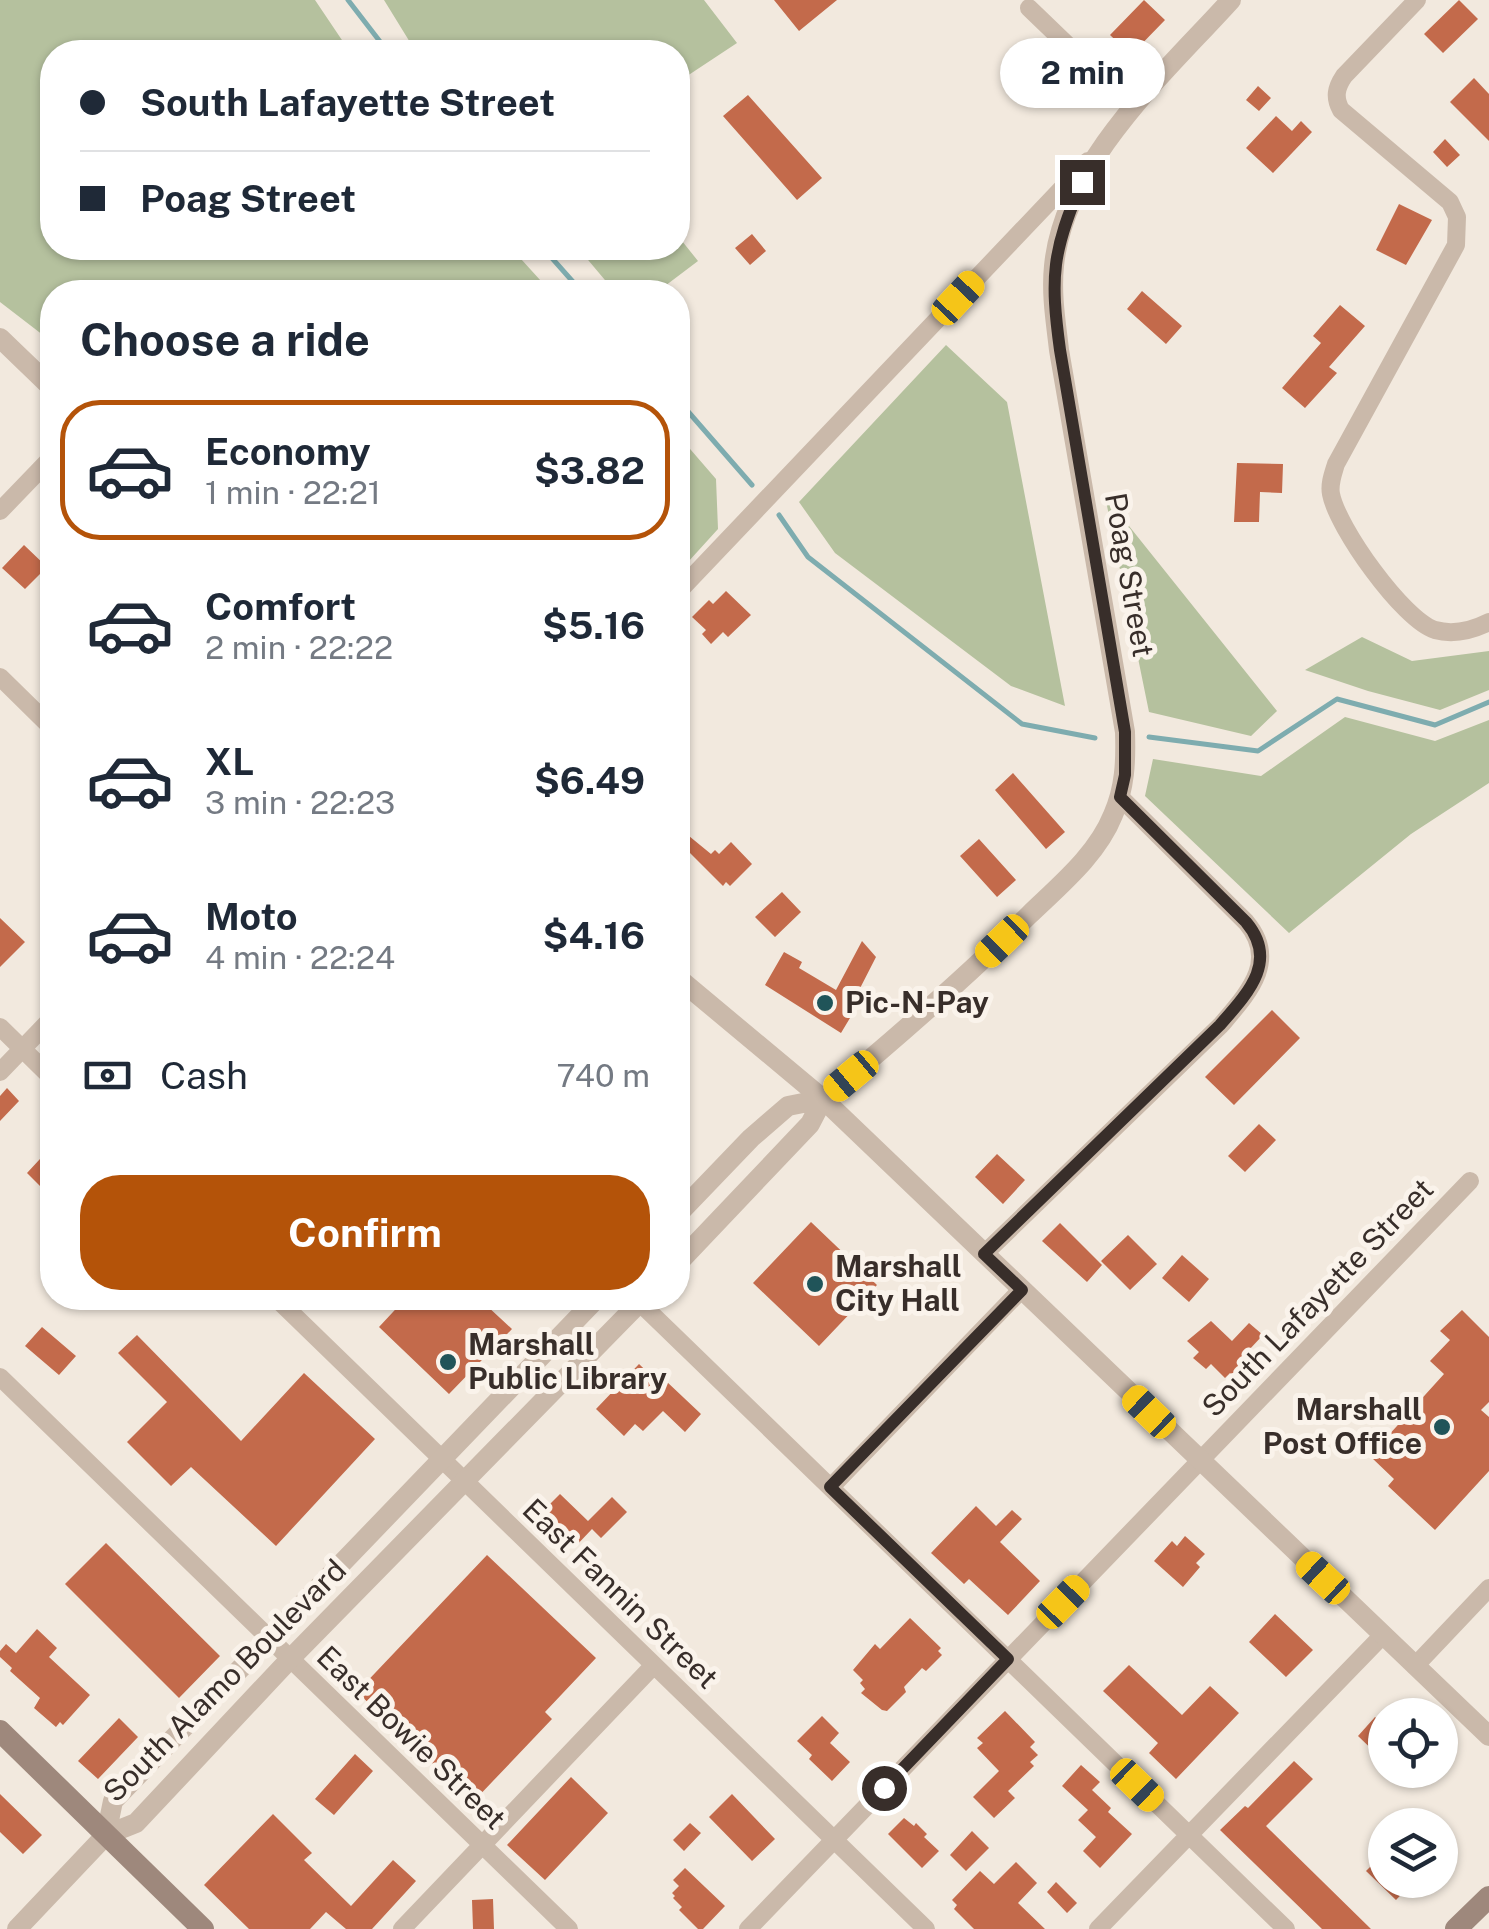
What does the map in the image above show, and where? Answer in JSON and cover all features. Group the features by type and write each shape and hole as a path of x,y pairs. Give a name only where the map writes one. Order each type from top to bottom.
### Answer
{"main road":[{"path":"0,1731 203,1929"},
{"path":"1456,1929 1489,1896"}],"street":[{"name":"Poag Street","path":"1120,797 1125,775 1125,732 1062,363 1054,263 1062,231 1096,154 1231,0"},
{"path":"1417,0 1344,76 1336,101 1445,196 1458,217 1458,234 1451,257 1336,464 1330,495 1359,550 1421,622 1438,631 1453,632 1489,622"},
{"path":"1028,8 1134,108"},
{"path":"690,579 1096,154"},
{"path":"0,338 40,376"},
{"path":"0,511 40,469"},
{"path":"0,677 40,716"},
{"path":"690,1250 810,1124 822,1099 952,990 1078,867 1098,844 1120,797 1246,922 1256,934 1262,958 1253,981 1220,1025 984,1254"},
{"path":"690,988 822,1099 1489,1736"},
{"path":"0,1026 40,1066"},
{"path":"0,1072 40,1030"},
{"path":"690,1202 788,1106 822,1099"},
{"name":"South Lafayette Street","path":"748,1929 1470,1181"},
{"path":"830,1487 1022,1290"},
{"name":"East Fannin Street","path":"288,1310 926,1929"},
{"name":"South Alamo Boulevard","path":"106,1835 113,1800 585,1310"},
{"name":"South Alamo Boulevard","path":"106,1835 136,1823 629,1310"},
{"path":"651,1310 1286,1929"},
{"name":"East Bowie Street","path":"0,1377 568,1929"},
{"path":"1415,1666 1489,1588"},
{"path":"1098,1929 1383,1635"},
{"path":"402,1929 654,1665"},
{"path":"16,1929 106,1835"}],"green space":[{"path":"0,0 315,0 342,40 40,40 40,260 522,260 540,280 40,280 40,333 0,302"},
{"path":"384,0 704,0 737,43 690,74 690,40 409,40"},
{"path":"690,251 698,261 673,280 605,280 588,260 690,260"},
{"path":"946,345 1007,402 1065,706 1011,686 835,553 799,502"},
{"path":"690,449 716,479 718,529 690,560"},
{"path":"1105,496 1277,711 1251,736 1149,712"},
{"path":"1362,637 1412,661 1489,651 1489,690 1440,710 1305,670"},
{"path":"1345,717 1435,741 1489,720 1489,783 1411,834 1289,933 1145,796 1153,759 1261,776"}],"building":[{"path":"774,0 837,0 799,31"},
{"path":"1144,0 1165,20 1131,55 1110,35"},
{"path":"1459,0 1478,19 1443,53 1424,34"},
{"path":"1474,78 1489,94 1489,141 1450,102"},
{"path":"1258,86 1271,98 1259,111 1246,100"},
{"path":"748,95 822,178 797,200 723,116"},
{"path":"1276,116 1292,131 1301,121 1312,132 1273,173 1246,148"},
{"path":"1445,139 1460,155 1447,167 1433,152"},
{"path":"1399,204 1432,220 1406,265 1376,250"},
{"path":"752,234 766,251 750,265 735,248"},
{"path":"1142,291 1182,326 1166,344 1127,309"},
{"path":"1340,305 1365,326 1329,367 1337,373 1305,408 1282,388 1321,343 1313,336"},
{"path":"1237,463 1283,464 1282,493 1260,492 1259,522 1234,522"},
{"path":"24,545 40,560 40,574 25,589 2,568"},
{"path":"726,591 751,615 728,637 723,632 711,644 702,634 706,630 692,617 709,600 713,604"},
{"path":"1013,773 1065,832 1046,849 995,790"},
{"path":"690,837 711,854 715,850 719,854 731,842 752,864 730,886 726,882 723,886 690,853"},
{"path":"979,839 1016,880 997,897 960,856"},
{"path":"782,892 801,912 775,937 755,917"},
{"path":"0,918 25,942 0,967"},
{"path":"862,941 876,957 854,1000 859,1003 841,1033 765,985 784,952 802,962 799,968 836,990"},
{"path":"1272,1010 1300,1038 1234,1105 1205,1077"},
{"path":"7,1088 19,1101 0,1121 0,1096"},
{"path":"1259,1124 1276,1140 1245,1172 1228,1156"},
{"path":"997,1154 1025,1180 1003,1204 975,1177"},
{"path":"40,1159 40,1186 27,1173"},
{"name":"Marshall City Hall","path":"811,1222 877,1285 819,1346 753,1283"},
{"path":"1060,1223 1102,1265 1087,1282 1042,1241"},
{"path":"1128,1235 1157,1264 1130,1290 1101,1261"},
{"path":"1182,1255 1209,1279 1189,1302 1162,1278"},
{"name":"Marshall Public Library","path":"395,1310 491,1310 512,1329 449,1394 379,1327"},
{"name":"Marshall Post Office","path":"1462,1310 1489,1337 1489,1402 1481,1410 1489,1417 1489,1471 1435,1530 1388,1486 1394,1479 1372,1458 1444,1374 1430,1361 1450,1340 1440,1331"},
{"path":"1211,1321 1232,1341 1249,1323 1263,1335 1248,1351 1254,1358 1235,1378 1230,1373 1225,1378 1211,1364 1206,1369 1193,1358 1199,1352 1187,1341"},
{"path":"42,1327 76,1356 59,1375 25,1346"},
{"path":"137,1335 241,1441 304,1373 375,1439 276,1546 191,1467 171,1486 127,1442 167,1402 118,1353"},
{"path":"639,1364 662,1386 666,1381 701,1414 685,1432 663,1411 643,1431 635,1424 624,1436 596,1409"},
{"path":"560,1494 588,1521 612,1497 627,1512 601,1538 592,1529 574,1548 539,1515"},
{"path":"976,1506 996,1526 1012,1510 1022,1519 1000,1542 1040,1581 1008,1615 969,1579 964,1584 931,1553"},
{"path":"1185,1536 1205,1554 1196,1563 1200,1567 1183,1587 1154,1561 1172,1541 1177,1546"},
{"path":"106,1543 220,1656 179,1698 65,1584"},
{"path":"487,1555 596,1658 545,1712 552,1719 473,1802 357,1692"},
{"path":"1275,1614 1313,1650 1286,1677 1249,1642"},
{"path":"910,1618 941,1648 938,1651 942,1655 926,1671 922,1668 887,1711 882,1710 861,1693 865,1689 860,1683 863,1680 853,1670 875,1644 880,1649"},
{"path":"37,1629 57,1648 49,1657 90,1695 63,1725 60,1722 56,1727 34,1708 40,1698 0,1657 6,1644 16,1653"},
{"path":"1129,1665 1182,1715 1210,1686 1239,1713 1176,1779 1149,1753 1158,1743 1103,1691"},
{"path":"1005,1711 1035,1742 1030,1747 1038,1755 1030,1762 1034,1766 1008,1791 1015,1798 994,1818 973,1797 999,1771 977,1748 983,1743 977,1738"},
{"path":"822,1716 839,1733 830,1743 850,1762 832,1781 797,1741"},
{"path":"119,1718 138,1737 98,1779 78,1761"},
{"path":"1368,1725 1368,1746 1358,1736"},
{"path":"355,1754 373,1771 334,1815 315,1799"},
{"path":"1294,1761 1313,1779 1266,1826 1371,1929 1322,1929 1220,1830 1245,1806 1248,1808"},
{"path":"1081,1765 1100,1782 1092,1790 1111,1808 1108,1812 1132,1834 1100,1868 1083,1851 1096,1837 1078,1820 1088,1810 1062,1786"},
{"path":"571,1777 608,1813 545,1880 507,1845"},
{"path":"0,1794 42,1835 23,1854 0,1832"},
{"path":"732,1794 775,1839 752,1861 709,1817"},
{"path":"273,1814 312,1853 304,1860 351,1906 393,1860 416,1881 372,1929 346,1929 326,1912 310,1929 249,1929 204,1885"},
{"path":"904,1818 914,1826 916,1823 939,1851 922,1868 888,1834"},
{"path":"690,1823 701,1833 684,1851 673,1840"},
{"path":"972,1831 989,1848 966,1871 950,1855"},
{"path":"1016,1862 1037,1883 1018,1903 1045,1929 974,1929 954,1909 957,1905 952,1900 980,1871 994,1884"},
{"path":"685,1868 725,1906 703,1929 698,1929 679,1910 682,1907 673,1898 672,1893 679,1886 673,1880"},
{"path":"1056,1882 1077,1903 1067,1913 1047,1892"},
{"path":"493,1899 494,1929 473,1929 472,1900"}],"waterway":[{"path":"348,0 379,40"},
{"path":"554,260 571,280"},
{"path":"690,414 752,485"},
{"path":"779,515 808,557 1022,724 1095,738"},
{"path":"1149,737 1258,751 1337,699 1435,725 1489,702"}],"place":[{"name":"Pic-N-Pay","path":"825,1003"},
{"name":"Marshall City Hall","path":"815,1284"},
{"name":"Marshall Public Library","path":"448,1362"},
{"name":"Marshall Post Office","path":"1442,1427"}],"route":[{"path":"884,1788 1008,1659 830,1487 1022,1290 984,1254 1236,1008 1262,958 1256,934 1246,922 1120,797 1125,775 1125,732 1054,300 1058,246 1082,182"}]}
